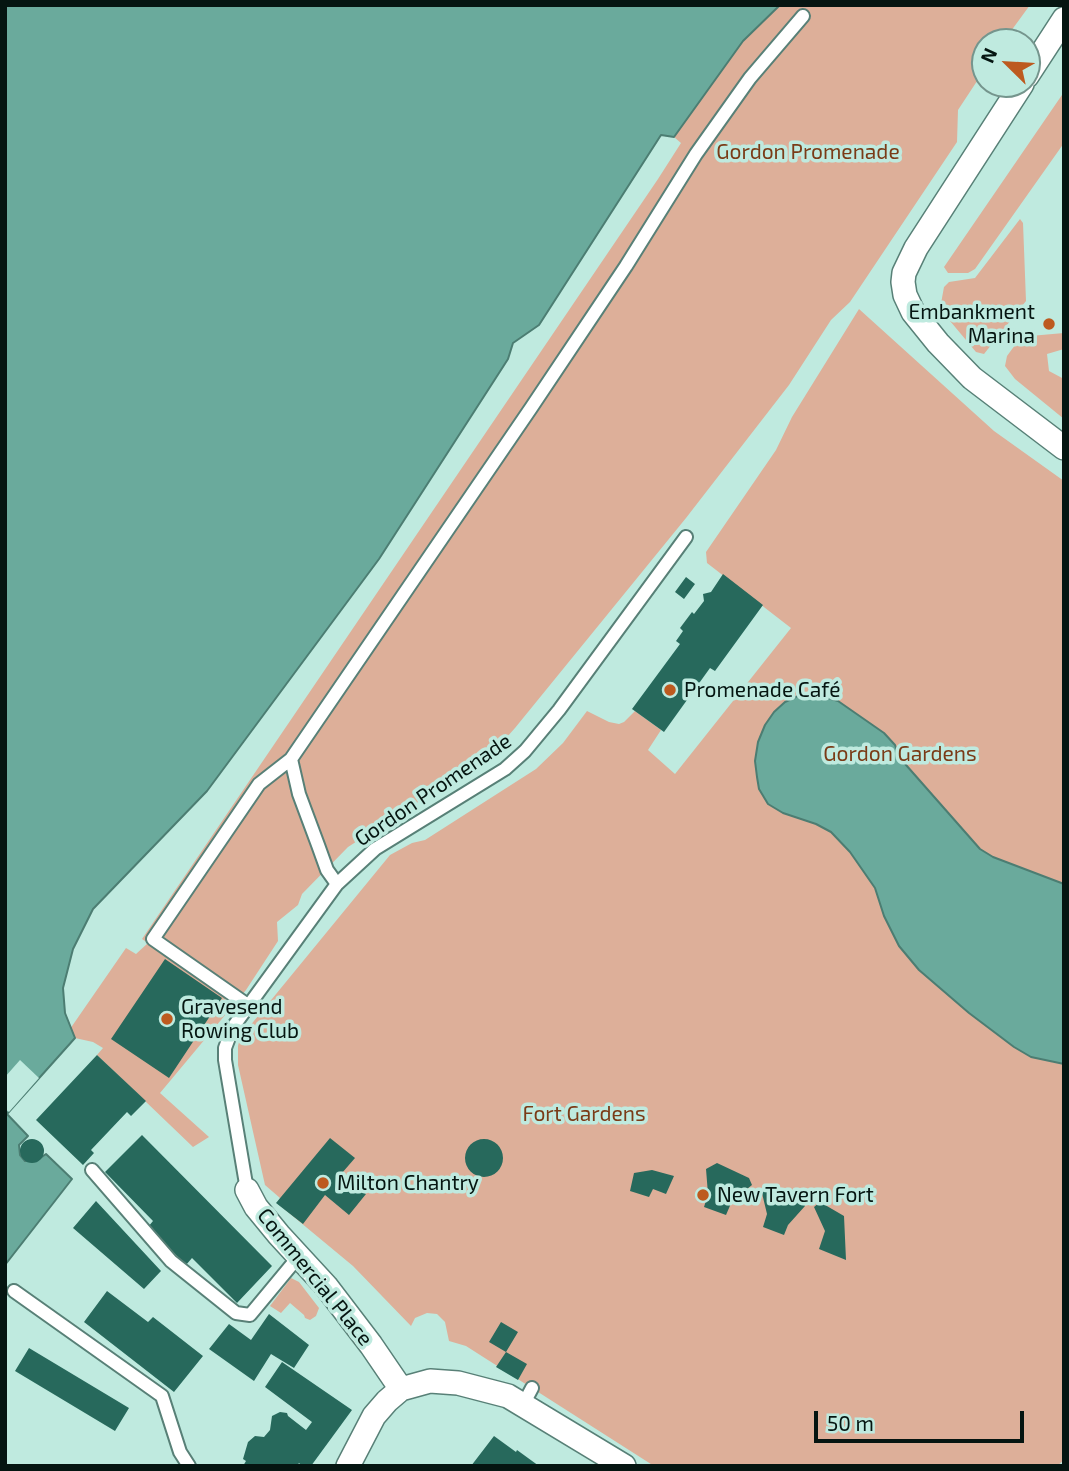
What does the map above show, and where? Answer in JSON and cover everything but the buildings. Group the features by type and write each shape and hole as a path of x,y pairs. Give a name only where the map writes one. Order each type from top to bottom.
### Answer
{"street":[{"path":"1041,54 1064,19"},
{"path":"1013,98 916,248 904,273 903,282 905,295 913,312 972,378 1064,448"},
{"name":"Commercial Place","path":"248,1190 279,1235 346,1311 401,1389"},
{"path":"348,1466 374,1416 401,1389 430,1381 458,1383 508,1396 528,1397 624,1466"}],"lane":[{"path":"249,1006 153,939 260,785 291,760 582,332 696,154 750,78 803,16"},
{"name":"Gordon Promenade","path":"249,1006 337,884 375,849 505,769 525,751 559,710 686,537"},
{"path":"291,760 308,819 327,870 337,884"},
{"name":"Commercial Place","path":"248,1190 228,1084 225,1048 233,1027 249,1006"},
{"path":"92,1170 171,1261 236,1313 250,1315 299,1256"},
{"path":"14,1291 162,1396 180,1452 189,1466"}],"green space":[{"path":"276,5 1030,5 1013,28 971,28 971,90 958,110 957,142 850,302 831,320 789,385 686,518 515,728 490,756 348,847 302,894 298,905 277,922 278,941 246,990 160,1093 209,1137 193,1147 97,1055 103,1048 93,1042 75,1038 7,1114 28,1136 19,1145 20,1155 25,1161 5,1180 5,494","holes":["661,135 674,137 681,143 142,939 148,943 136,954 126,948 70,1029 63,1004 63,988 73,949 93,909 207,791 379,559 508,359 513,343 539,325"]},
{"path":"1064,92 1064,143 975,269 968,273 948,273 944,267"},
{"path":"1020,219 1023,223 1026,301 984,354 976,352 940,309 944,287 949,282 975,278"},
{"path":"859,309 994,431 1064,481 1064,1460 1057,1466 654,1466 466,1346 449,1341 445,1322 437,1314 427,1313 415,1318 411,1326 353,1266 277,1203 280,1198 265,1185 238,1065 238,1046 240,1038 390,855 412,843 425,840 536,769 563,743 587,711 619,724 635,711 661,730 648,750 675,774 791,628 707,563 706,552 776,450 792,417"},
{"path":"1064,333 1064,349 1047,354 1049,371 1064,379 1064,419 1015,379 1005,366 1007,356 1018,341 1030,336"},
{"path":"291,1278 299,1282 319,1308 316,1316 310,1320 290,1303 281,1313 270,1306"}],"shaded area":[{"path":"5,5 780,5 743,41 674,137 661,135 539,325 513,343 508,359 379,559 207,791 93,909 73,949 63,988 65,1013 75,1038 7,1114 28,1136 19,1145 20,1155 25,1161 36,1161 46,1154 72,1179 5,1265"},
{"path":"800,695 818,695 838,701 884,733 895,745 899,757 980,849 993,857 1064,884 1064,1064 1031,1057 1014,1047 919,970 899,946 884,916 875,888 850,852 831,832 783,813 768,804 759,789 757,777 755,761 758,742 774,712 785,702"}],"pier":[{"path":"20,1060 39,1078 9,1112 5,1109 5,1077"}],"place":[{"name":"Embankment Marina","path":"1049,324"},
{"name":"Promenade Café","path":"670,690"},
{"name":"Gravesend Rowing Club","path":"167,1019"},
{"name":"Milton Chantry","path":"323,1183"},
{"name":"New Tavern Fort","path":"703,1195"}],"park label":[{"name":"Gordon Gardens","path":"900,754"},
{"name":"Fort Gardens","path":"584,1114"}]}
